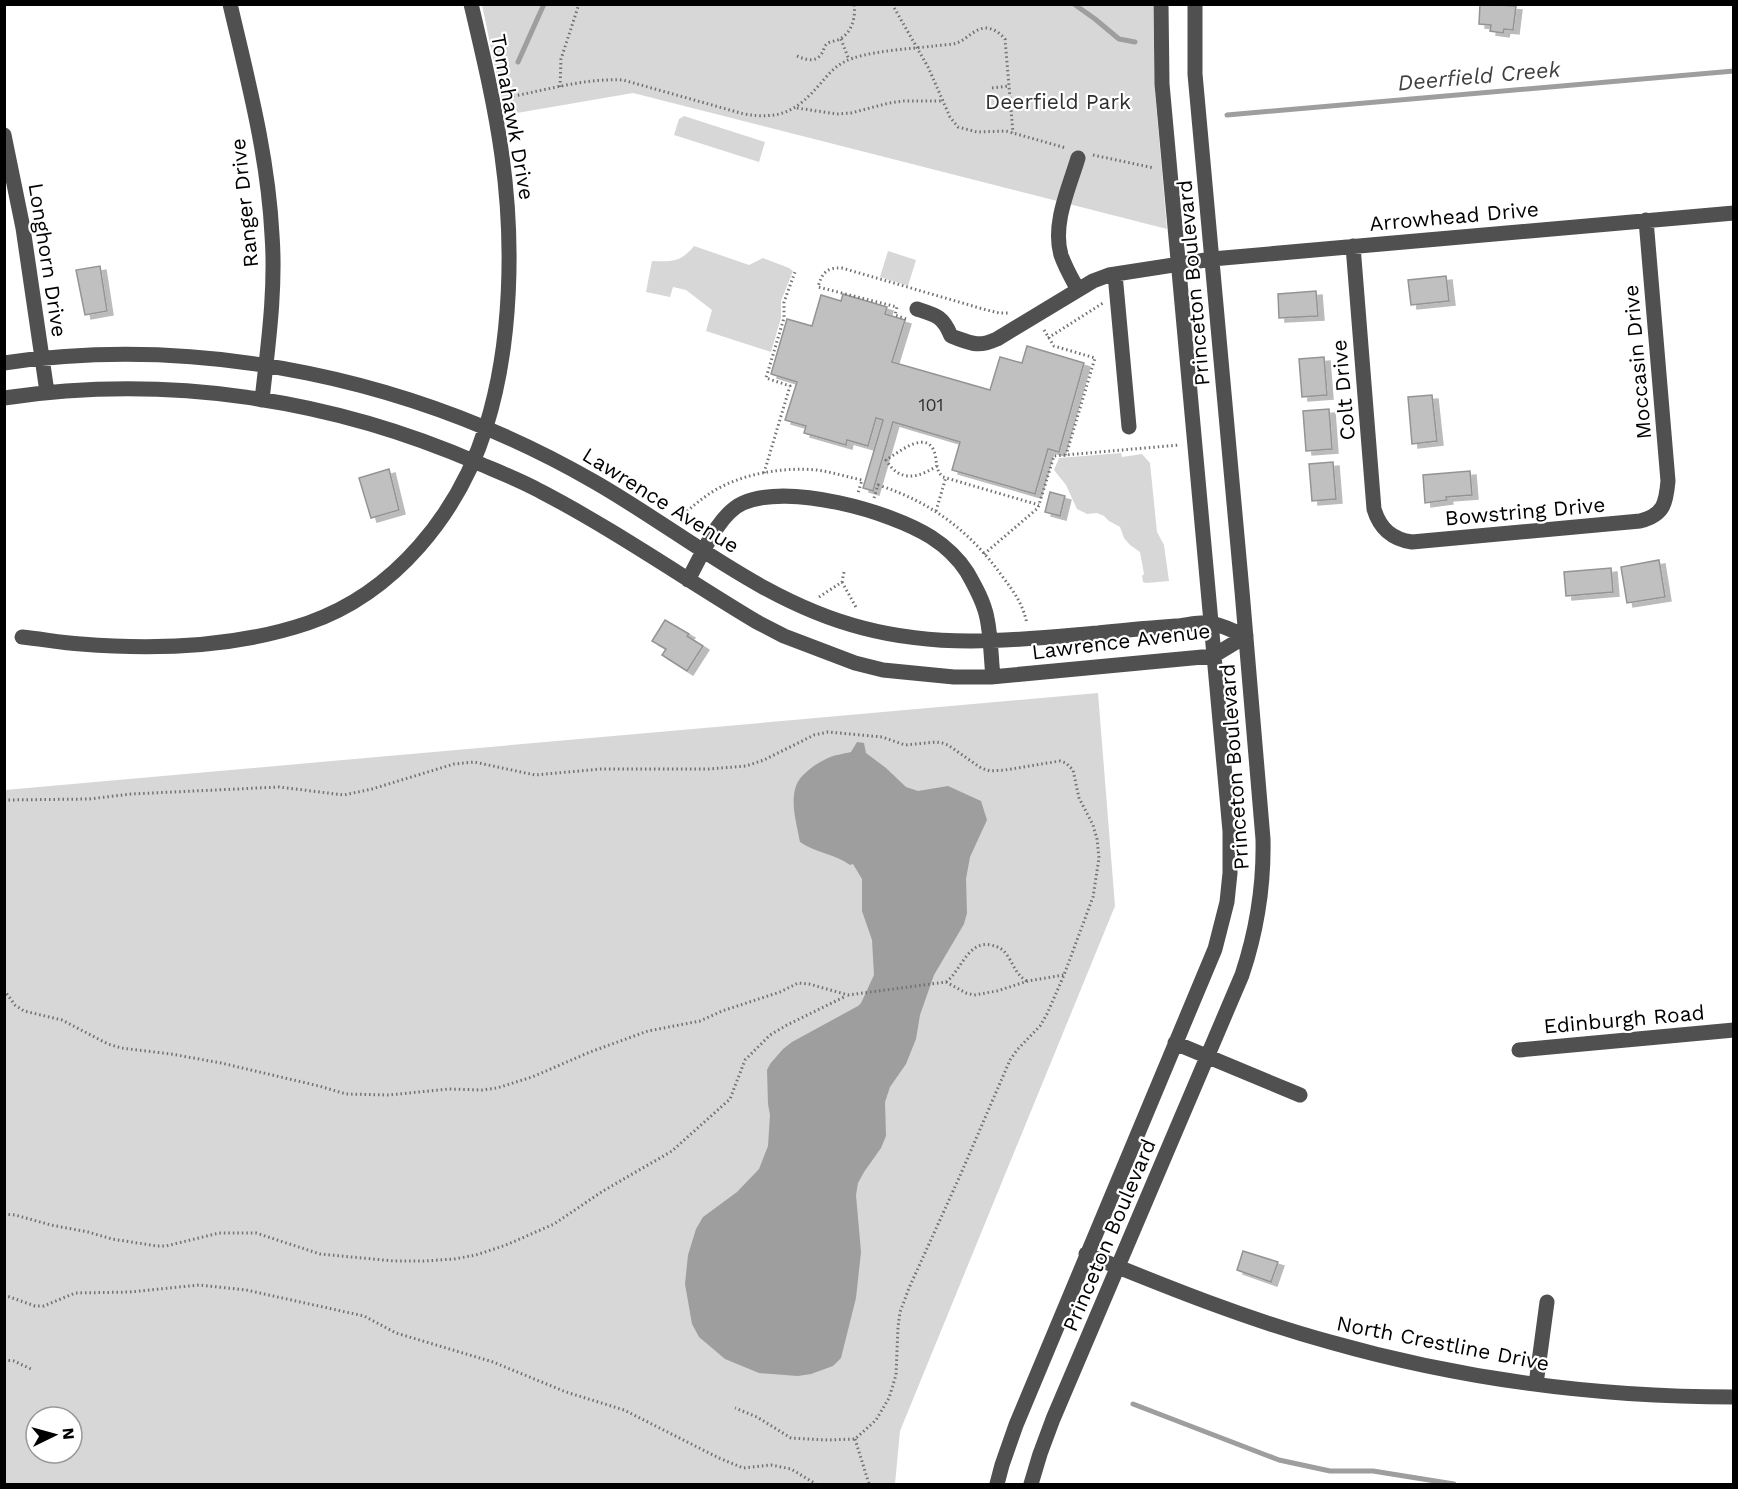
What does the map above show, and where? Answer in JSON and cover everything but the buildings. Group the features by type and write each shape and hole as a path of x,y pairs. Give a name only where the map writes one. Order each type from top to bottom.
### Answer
{"street":[{"name":"Ranger Drive","path":"230,4 259,131 273,236 273,277 262,400"},
{"name":"Tomahawk Drive","path":"22,637 82,645 160,646 238,641 274,633 341,609 366,594 409,558 443,516 459,490 486,428 503,350 507,292 508,215 501,145 471,4"},
{"name":"Princeton Boulevard","path":"998,1485 1016,1425 1215,948 1227,902 1230,831 1162,84 1161,4"},
{"name":"Princeton Boulevard","path":"1031,1485 1053,1419 1242,975 1257,925 1262,894 1263,839 1195,74 1195,4"},
{"name":"Longhorn Drive","path":"4,135 23,228 47,392"},
{"path":"1078,290 1061,255 1059,240 1060,220 1080,154"},
{"name":"Arrowhead Drive","path":"913,314 939,316 947,325 951,336 982,345 997,339 1093,281 1115,274 1212,259 1734,213"},
{"name":"Moccasin Drive","path":"1646,220 1668,481 1666,501"},
{"name":"Colt Drive","path":"1353,246 1374,509 1382,528"},
{"path":"1115,274 1130,427"},
{"name":"Lawrence Avenue","path":"4,363 42,358 104,355 177,356 291,369 343,380 460,417 535,450 595,482 759,585 827,618 894,636 941,641 990,641 1211,623 1246,636"},
{"name":"Lawrence Avenue","path":"4,398 47,392 150,388 262,400 317,409 368,422 420,439 539,490 775,632 820,651 883,670 954,677 993,677 1213,656 1246,636"},
{"path":"688,580 727,514 742,503 778,496 801,496 825,500 895,519 930,537 951,553 966,571 987,617 993,677"},
{"name":"Bowstring Drive","path":"1382,528 1399,540 1412,542 1640,521 1649,519 1666,501"},
{"name":"Edinburgh Road","path":"1519,1050 1734,1030"},
{"path":"1175,1043 1300,1095"},
{"name":"North Crestline Drive","path":"1086,1254 1204,1302 1329,1342 1412,1362 1482,1376 1592,1391 1653,1396 1734,1397"},
{"path":"1536,1384 1546,1302"}],"path":[{"path":"560,87 561,59 579,4"},
{"path":"797,56 805,60 815,59 820,56 827,44 841,39 848,33 855,17 854,4"},
{"path":"892,4 928,67 950,117 958,127 977,132 1006,131 1080,154 1156,169"},
{"path":"509,97 587,81 623,80 723,109 760,117 780,114 802,104 837,66 849,60 869,54 957,43 977,30 985,28 1000,33 1005,39 1013,133"},
{"path":"841,39 849,60"},
{"path":"992,88 1010,86"},
{"path":"795,108 837,114 851,113 889,103 943,101"},
{"path":"913,314 895,315 897,307 818,287 821,278 829,269 842,268 983,309 999,313 1014,313"},
{"path":"764,473 790,386 766,378 784,318 784,302 795,272"},
{"path":"1048,338 1105,302 1118,300"},
{"path":"1036,316 1054,346 1095,358 1066,455"},
{"path":"937,466 922,475 904,476 886,460 918,442 931,446 935,452 938,472 946,477 1039,505"},
{"path":"984,554 1038,508 1054,456 1180,445"},
{"path":"936,511 946,477"},
{"path":"844,572 842,582 858,612"},
{"path":"817,598 842,582"},
{"path":"4,800 89,799 131,794 279,787 344,795 372,789 454,764 474,762 535,775 601,769 746,766 764,760 814,735 828,732 882,737 905,745 942,743 981,768 990,771 1060,761 1066,763 1073,770 1079,798 1093,825 1097,839 1099,858 1092,897 1064,975 1047,1014 1040,1026 1010,1060 909,1288 900,1312 896,1375 889,1398 876,1420 855,1439 828,1440 791,1437 735,1408"},
{"path":"4,990 15,1005 24,1011 62,1020 108,1044 121,1048 221,1063 346,1094 389,1095 449,1089 497,1088 532,1077 590,1052 648,1031 700,1021 798,984 809,984 853,995 939,984 946,982 976,947 987,944 1004,951 1018,974 1028,981"},
{"path":"946,982 964,993 974,995 997,991 1028,981 1064,975"},
{"path":"4,1214 112,1239 157,1246 166,1246 219,1233 256,1233 320,1254 424,1262 453,1260 476,1255 554,1224 603,1191 672,1151 730,1099 745,1060 770,1035 848,995"},
{"path":"4,1295 35,1306 44,1306 75,1293 130,1292 199,1285 246,1290 364,1316 396,1333 494,1362 566,1392 624,1410 743,1468 771,1465 791,1469 816,1485"},
{"path":"4,1360 14,1361 33,1370"},
{"path":"855,1439 869,1485"}],"green space":[{"name":"Deerfield Park","path":"482,5 1153,5 1155,92 1167,229 633,93 505,115"},
{"path":"684,116 765,142 759,162 674,135 679,119"},
{"path":"694,246 749,265 763,258 793,271 781,301 781,318 771,352 706,331 712,310 686,290 673,287 670,297 646,292 652,261 676,260"},
{"path":"888,251 916,260 908,286 880,277"},
{"path":"1121,453 1122,457 1142,454 1150,463 1157,532 1164,545 1169,581 1143,582 1140,552 1124,538 1120,527 1104,516 1097,513 1087,514 1077,509 1066,485 1054,470 1059,458"},
{"path":"1098,693 1115,906 900,1431 895,1484 5,1484 5,790"}],"shaded area":[{"path":"857,742 864,743 866,753 906,787 918,791 948,786 981,801 987,820 970,857 966,879 967,913 964,924 934,975 920,1015 916,1039 906,1064 890,1087 885,1102 886,1136 881,1148 858,1183 856,1195 861,1252 856,1298 841,1358 833,1366 811,1374 798,1376 759,1373 725,1359 699,1337 692,1324 685,1284 688,1255 696,1229 703,1217 737,1192 759,1169 768,1146 770,1115 767,1070 770,1064 792,1042 858,1006 874,975 872,940 862,911 862,879 853,864 850,865 800,842 794,807 796,786 805,773 828,758 851,752"}],"waterway":[{"name":"Deerfield Creek","path":"518,62 544,4"},
{"name":"Deerfield Creek","path":"1074,4 1119,39 1135,42"},
{"name":"Deerfield Creek","path":"1227,115 1734,71"},
{"path":"1133,1404 1279,1460 1330,1471 1373,1471 1454,1484"}]}
